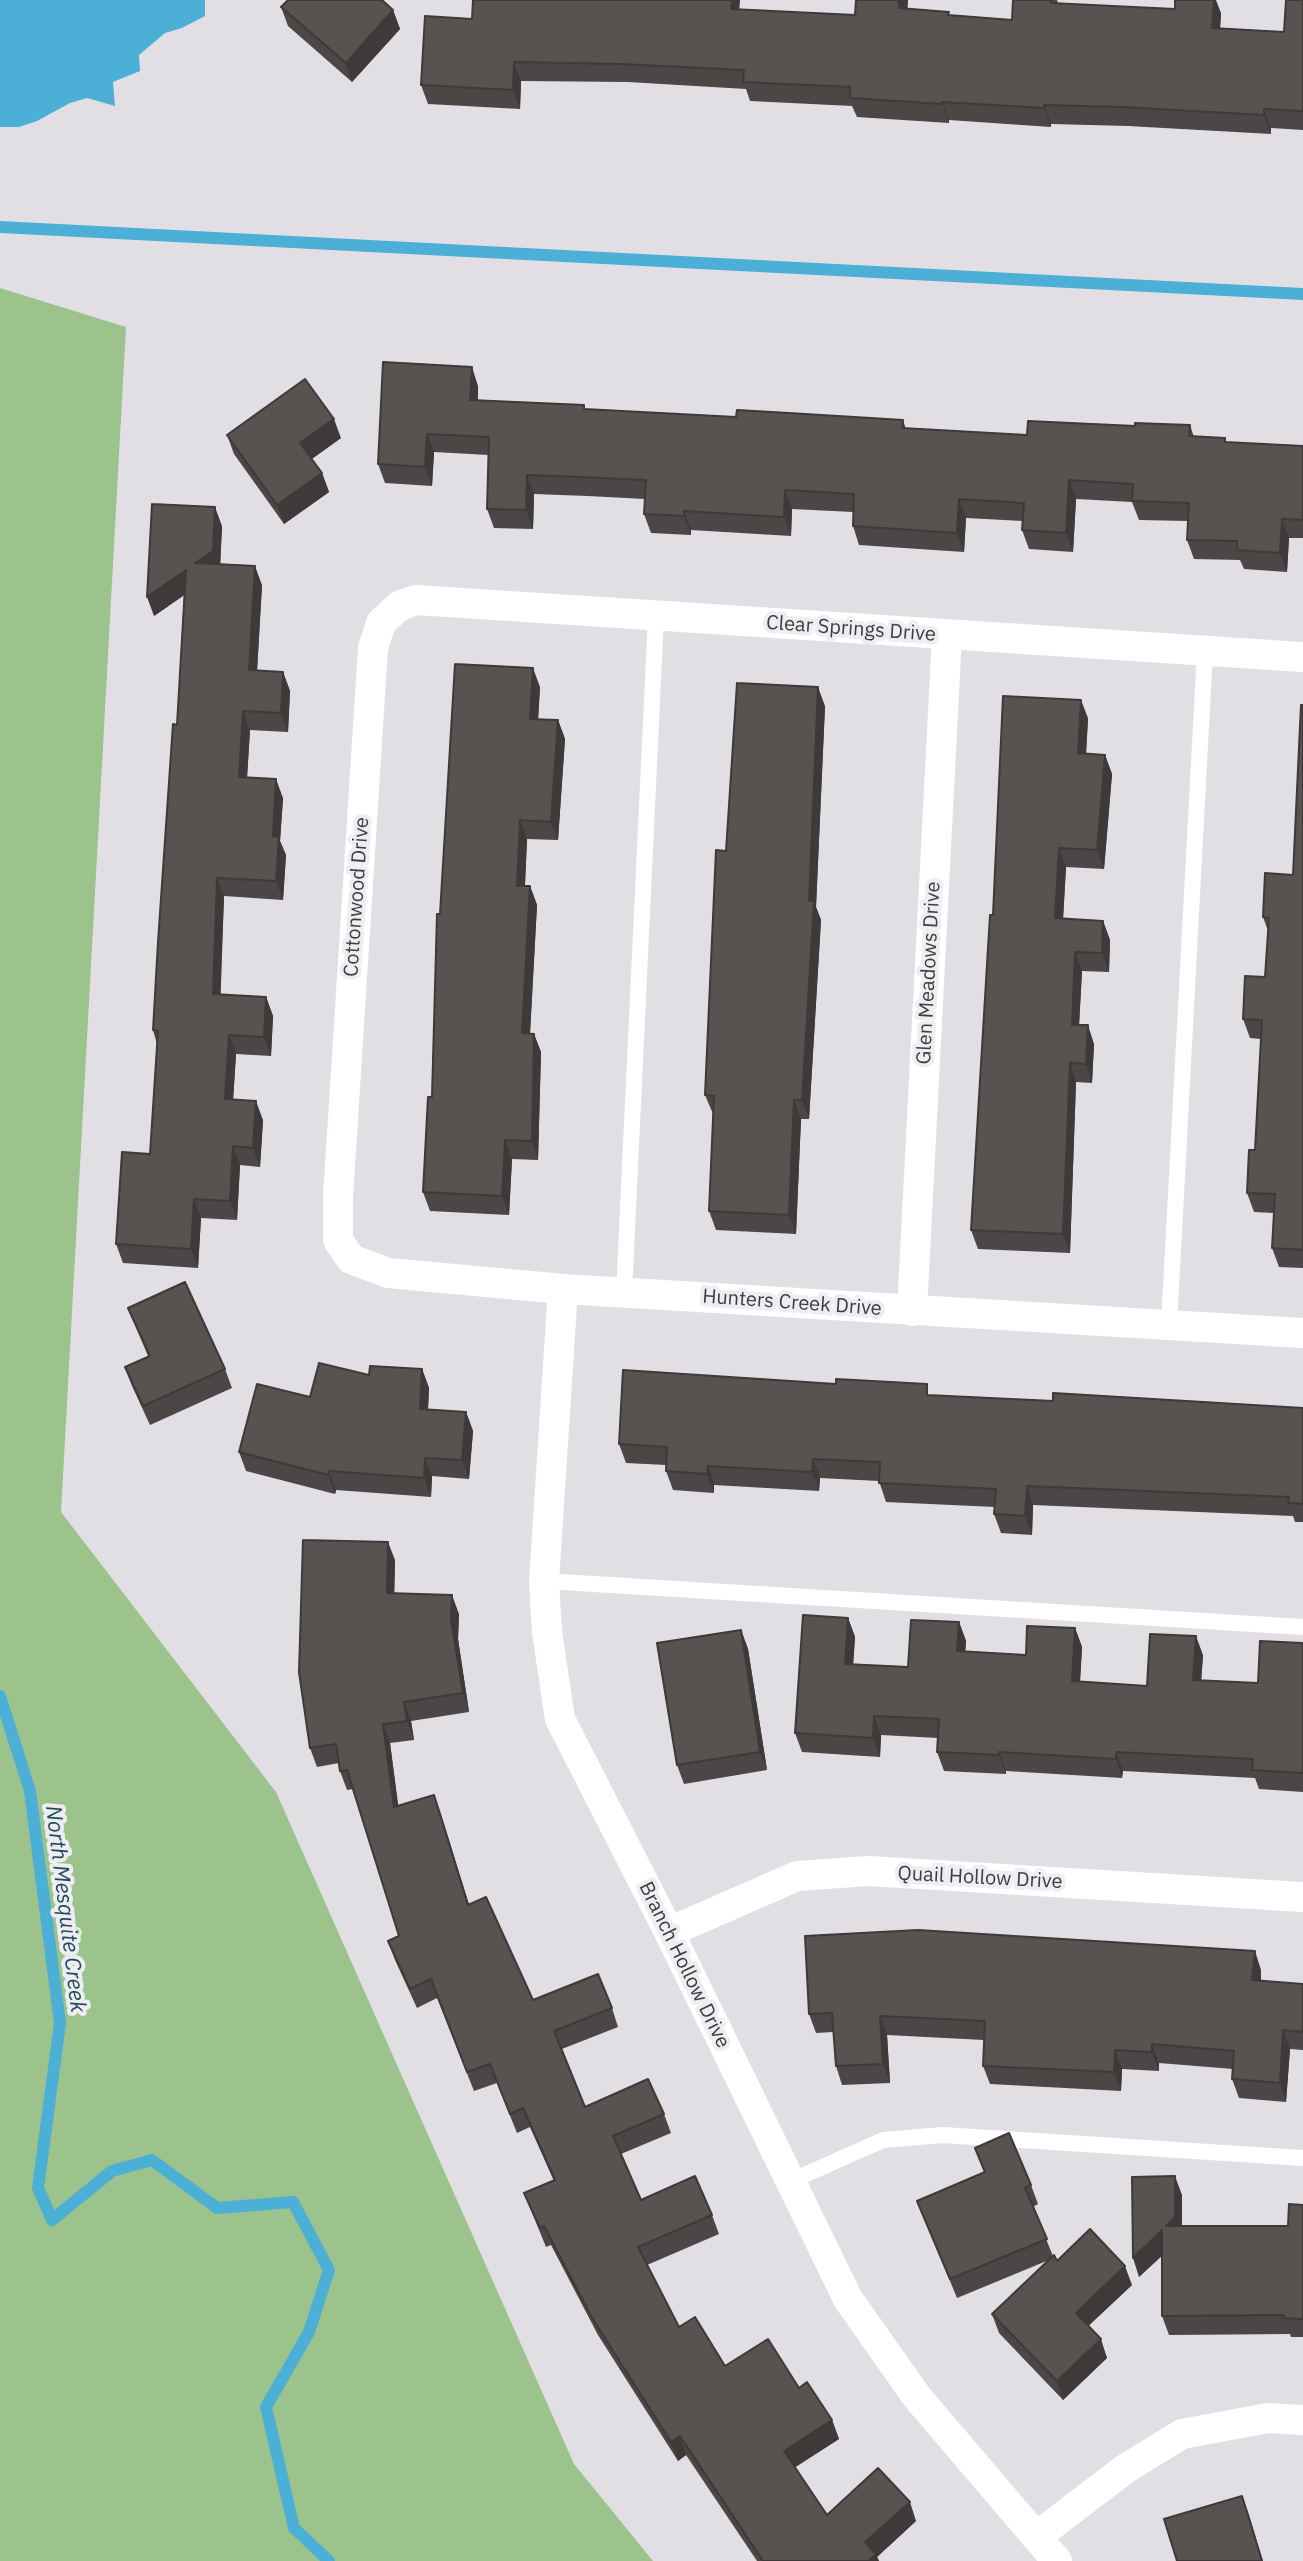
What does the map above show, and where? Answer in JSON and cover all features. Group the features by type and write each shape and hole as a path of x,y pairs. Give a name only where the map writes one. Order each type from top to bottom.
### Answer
{"street":[{"name":"Clear Springs Drive","path":"399,606 416,600 1303,657"},
{"name":"Cottonwood Drive","path":"338,1197 373,648 381,623 399,606"},
{"name":"Glen Meadows Drive","path":"912,1311 947,635"},
{"name":"Hunters Creek Drive","path":"338,1197 338,1240 351,1259 388,1273 563,1289 1303,1333"},
{"name":"Branch Hollow Drive","path":"563,1289 544,1581 547,1632 560,1719 669,1932 848,2299 917,2397 1057,2561"},
{"name":"Quail Hollow Drive","path":"669,1932 797,1876 869,1871 1303,1897"},
{"path":"1036,2537 1125,2469 1182,2434 1268,2418 1303,2420"}],"lane":[{"path":"624,1293 656,616"},
{"path":"1169,1325 1205,651"},
{"path":"544,1581 1303,1627"},
{"path":"791,2181 883,2140 943,2135 1303,2158"}],"green space":[{"path":"0,288 126,327 61,1512 276,1792 574,2464 653,2561 0,2561"}],"water":[{"path":"0,0 205,0 205,16 165,33 139,55 140,71 113,82 115,106 87,98 19,127 0,127"}],"building":[{"path":"288,0 382,0 393,10 346,63 281,7"},
{"path":"473,0 732,0 731,9 855,15 856,0 899,0 899,8 1012,20 1013,0 1175,9 1175,0 1214,0 1212,28 1284,32 1286,0 1303,0 1303,111 1264,109 1264,115 850,98 850,87 743,82 744,70 621,64 514,62 513,90 421,85 425,16 472,19"},
{"path":"383,362 472,367 470,400 584,405 584,409 736,417 737,410 789,413 903,420 902,428 1027,435 1028,421 1190,425 1189,436 1225,438 1225,442 1303,446 1303,520 1282,519 1280,553 1237,550 1237,541 1187,540 1189,503 1132,501 1133,484 1069,480 1066,533 1022,530 1024,503 959,499 957,533 853,526 854,494 785,490 784,517 684,511 684,516 644,514 646,480 581,477 527,475 526,510 487,509 489,437 427,434 425,467 378,464"},
{"path":"305,379 334,419 300,443 322,473 277,505 227,435"},
{"path":"152,504 215,507 213,551 195,563 255,566 249,670 283,672 281,713 243,711 239,777 276,779 273,836 279,837 276,881 217,878 213,994 266,997 264,1037 229,1035 225,1099 256,1101 253,1148 233,1146 230,1201 194,1199 191,1249 116,1244 122,1152 150,1154 158,1031 153,1030 158,942 173,724 177,725 186,570 147,597"},
{"path":"455,664 533,668 530,719 558,720 551,822 520,820 517,886 530,886 522,1033 534,1034 532,1141 505,1140 502,1196 423,1192 428,1097 432,1097 437,914 440,914"},
{"path":"737,683 818,687 809,901 814,901 802,1100 794,1100 789,1215 709,1211 714,1096 705,1095 716,850 726,851"},
{"path":"1003,696 1081,700 1078,753 1105,755 1097,850 1059,848 1055,918 1103,921 1102,953 1075,952 1072,1025 1088,1025 1086,1064 1070,1063 1063,1234 971,1230 990,915 993,915"},
{"path":"1301,705 1303,1250 1272,1248 1275,1194 1247,1193 1249,1150 1255,1150 1262,1020 1243,1019 1245,976 1265,977 1269,918 1263,917 1265,873 1293,875"},
{"path":"185,1282 225,1369 143,1406 125,1367 150,1356 128,1308"},
{"path":"319,1363 369,1375 370,1366 422,1369 420,1409 466,1412 462,1460 425,1458 424,1478 329,1471 328,1475 239,1452 257,1384 310,1397"},
{"path":"623,1370 836,1384 836,1379 927,1384 927,1395 1053,1401 1053,1393 1303,1408 1303,1504 1288,1503 1289,1497 1027,1486 1025,1516 994,1514 996,1489 879,1483 880,1462 813,1459 812,1472 708,1466 707,1474 666,1471 667,1447 619,1444"},
{"path":"303,1540 388,1542 387,1593 452,1595 451,1620 463,1693 404,1702 407,1721 383,1724 394,1807 434,1795 468,1905 486,1897 533,2000 598,1974 612,2008 554,2031 585,2107 648,2079 664,2114 613,2136 641,2200 695,2176 712,2215 638,2247 679,2327 695,2317 725,2366 768,2339 799,2388 807,2382 832,2420 784,2451 827,2515 878,2468 910,2502 865,2542 876,2554 868,2561 763,2561 680,2436 671,2442 591,2316 544,2226 540,2228 524,2193 555,2180 523,2108 510,2114 490,2064 467,2072 431,1979 410,1989 388,1941 399,1936 347,1770 340,1771 336,1744 310,1748 299,1672"},
{"path":"803,1615 848,1618 845,1664 908,1667 911,1620 959,1622 957,1651 1026,1655 1027,1626 1075,1628 1072,1681 1147,1686 1150,1634 1196,1636 1193,1680 1258,1683 1260,1641 1303,1643 1303,1773 1252,1770 1253,1759 1116,1752 1116,1759 999,1752 999,1755 937,1752 939,1719 874,1716 873,1738 795,1733"},
{"path":"741,1630 760,1752 677,1765 657,1643"},
{"path":"918,1930 1255,1951 1252,1980 1303,1984 1303,2032 1283,2030 1280,2083 1232,2079 1234,2051 1152,2044 1152,2052 1115,2050 1114,2072 983,2066 985,2021 880,2016 883,2064 836,2066 832,2013 809,2014 805,1936"},
{"path":"1009,2133 1031,2185 1025,2188 1047,2239 950,2279 917,2201 985,2172 975,2148"},
{"path":"1175,2176 1175,2217 1166,2226 1288,2226 1289,2204 1303,2205 1303,2319 1284,2318 1284,2315 1162,2316 1162,2230 1133,2258 1132,2177"},
{"path":"1090,2229 1125,2266 1076,2313 1101,2339 1057,2381 992,2314 1054,2255 1057,2261"},
{"path":"1242,2496 1262,2561 1177,2561 1164,2519"}],"waterway":[{"path":"0,227 1303,294"},
{"name":"North Mesquite Creek","path":"0,1696 30,1791 60,2023 38,2188 52,2220 112,2171 152,2160 217,2208 293,2202 329,2270 309,2332 266,2407 294,2528 329,2561"}]}
